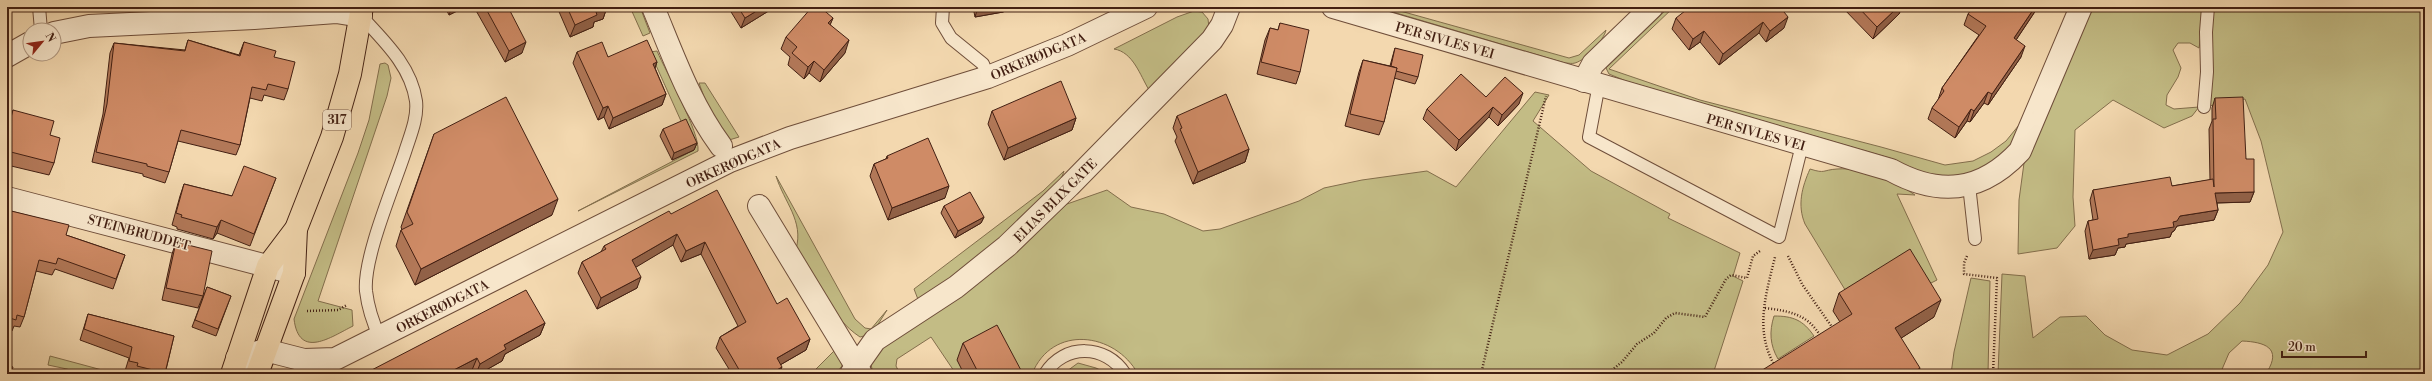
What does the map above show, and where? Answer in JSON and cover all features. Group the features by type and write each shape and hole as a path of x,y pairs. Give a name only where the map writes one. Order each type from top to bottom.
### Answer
{"main road":[{"name":"317","path":"239,369 268,266 296,229 332,137 350,74 361,12"},
{"name":"317","path":"257,374 294,273 296,229"}],"street":[{"path":"653,7 687,88 711,132 721,146"},
{"name":"ORKERØDGATA","path":"318,374 336,359 730,161 790,138 988,77 1067,45 1146,7"},
{"name":"ELIAS BLIX GATE","path":"759,206 856,372 875,340 956,287 1023,231 1212,40 1222,25 1229,7"},
{"name":"PER SIVLES VEI","path":"1333,7 1891,170 1908,180 1938,188 1969,185 1998,171 2020,151 2081,7"},
{"path":"1592,82 1593,64 1652,7"},
{"path":"62,32 89,26 254,18 336,12 361,12"},
{"path":"7,56 22,48"},
{"name":"STEINBRUDDET","path":"7,198 294,273"},
{"path":"239,369 265,350"},
{"name":"ORKERØDGATA","path":"265,350 304,360 336,359"}],"lane":[{"path":"38,7 40,22"},
{"path":"943,7 942,23 950,38 983,64 988,77"},
{"path":"2204,107 2207,72 2206,32 2208,7"},
{"path":"361,12 404,67 416,102 413,126 368,263 366,290 372,319 380,338"},
{"path":"1592,82 1589,137 1780,237 1802,145"},
{"path":"1969,185 1975,239"},
{"path":"1045,374 1054,363 1065,355 1078,351 1104,355 1117,362 1125,374"}],"path":[{"path":"1481,374 1551,71"},
{"path":"1778,371 1766,351 1764,338 1765,308 1780,237"},
{"path":"1780,237 1802,284 1836,333"},
{"path":"1607,374 1622,362 1637,344 1654,334 1666,318 1675,313 1705,317 1726,279 1731,275 1747,278 1754,256 1780,237"},
{"path":"1964,274 1997,278 1993,374"},
{"path":"300,309 338,310 366,290"},
{"path":"1765,308 1791,311 1801,315 1810,322 1821,338 1814,342"},
{"path":"1775,366 1781,362"}],"shaded area":[{"path":"630,7 640,7 650,33 643,36"},
{"path":"1376,7 1386,7 1569,58 1579,55 1606,30 1602,39 1589,54 1575,63 1565,63"},
{"path":"1669,7 1674,7 1609,69 1700,100 1945,165 1973,161 1991,152 2006,141 2019,125 2022,127 2021,134 1994,164 1956,178 1910,171 1893,159 1626,81 1609,74 1606,68"},
{"path":"2093,7 2205,7 2199,48 2190,43 2178,43 2173,50 2181,68 2178,77 2167,95 2166,105 2174,109 2199,107 2192,116 2164,128 2113,100 2075,130 2073,197 2075,226 2057,248 2018,254 2019,200 2024,163"},
{"path":"2214,7 2425,7 2425,374 2270,374 2267,372 2273,357 2269,348 2258,343 2242,341 2229,353 2220,374 1998,374 2002,274 2025,276 2033,338 2060,317 2086,316 2105,335 2132,350 2167,355 2208,334 2240,303 2268,265 2283,232 2261,141 2245,99 2209,106 2210,41"},
{"path":"1194,11 1202,12 1208,19 1209,28 1149,90 1131,59 1121,51 1114,49 1177,17"},
{"path":"657,51 694,130 698,151 578,211 694,150 650,52"},
{"path":"385,63 388,65 391,78 387,96 318,301 352,310 353,326 326,339 317,342 309,342 302,339 297,332 294,319 358,153 369,120 380,64"},
{"path":"699,83 705,83 739,137 729,140 723,129 710,114"},
{"path":"1535,92 1549,95 1533,121 1591,171 1670,214 1668,218 1740,253 1733,276 1743,281 1713,374 1138,374 1128,360 1115,349 1100,342 1084,340 1068,341 1054,347 1041,358 1032,374 956,374 931,337 897,359 896,366 900,374 873,374 871,364 882,346 885,346 996,267 1067,204 1107,190 1131,207 1164,214 1203,231 1220,229 1299,201 1324,188 1362,180 1427,171 1456,187"},
{"path":"1810,169 1822,171 1847,169 1868,172 1897,184 1915,195 1897,194 1937,280 1923,287 1847,293 1805,224 1801,210 1801,203 1803,189"},
{"path":"1064,171 1061,180 1014,228 919,302 914,289 1043,191"},
{"path":"776,176 855,319 865,328 871,329 887,310 872,334 860,337 840,319 824,297 796,249 798,239 795,220"},
{"path":"1971,278 1990,281 1988,374 1951,374 1954,352"},
{"path":"1774,316 1787,317 1797,320 1806,326 1814,336 1778,359 1773,349 1771,338 1771,328"},
{"path":"837,348 844,361 839,370 831,374 811,374"},
{"path":"50,356 117,374 79,374 67,369 48,365"},
{"path":"1078,363 1096,368 1108,374 1063,374"}],"building":[{"path":"485,7 508,7 526,42 509,51"},
{"path":"567,7 607,7 596,12 597,15 575,25"},
{"path":"738,7 763,7 745,18"},
{"path":"812,7 820,7 833,18 828,23 849,40 824,70 814,61 808,67 792,53 797,47 786,37"},
{"path":"1690,7 1741,7 1742,9 1745,7 1780,7 1788,17 1770,31 1763,22 1723,54 1704,31 1693,39 1676,18"},
{"path":"1858,7 1898,7 1877,27"},
{"path":"1973,7 2035,7 2014,38 2025,46 1992,94 1988,92 1974,111 1971,109 1959,127 1932,108 1944,91 1942,88 1986,26 1968,14"},
{"path":"1280,23 1309,30 1300,72 1261,62 1270,28 1278,30"},
{"path":"188,40 240,56 244,42 276,51 274,57 295,62 288,89 268,84 266,90 252,87 240,145 181,130 169,172 147,166 147,164 96,152 107,104 114,43 185,51"},
{"path":"647,40 657,62 653,64 666,94 613,118 608,106 603,108 577,52 602,42 608,57"},
{"path":"1395,48 1423,55 1418,77 1396,71 1397,68 1391,66"},
{"path":"1363,60 1397,68 1384,122 1350,114"},
{"path":"1461,74 1486,97 1505,77 1523,93 1502,115 1493,107 1459,140 1427,109"},
{"path":"1061,81 1076,118 1008,148 992,111"},
{"path":"1226,94 1249,149 1198,172 1180,129 1182,128 1177,116"},
{"path":"506,97 558,199 421,269 401,230 413,224 407,212 434,134"},
{"path":"2243,97 2246,159 2254,159 2254,192 2215,193 2218,210 2180,216 2177,221 2173,222 2174,227 2128,234 2128,237 2118,239 2119,245 2093,250 2088,221 2098,219 2093,190 2170,177 2172,186 2213,179 2214,187 2213,119 2216,119 2215,98"},
{"path":"13,110 54,121 50,135 60,138 54,163 7,151 7,133"},
{"path":"686,119 697,143 674,153 663,129"},
{"path":"928,138 949,186 892,208 874,164 888,158 887,156"},
{"path":"244,166 276,178 254,234 221,220 217,227 181,217 182,215 176,213 184,184 232,196"},
{"path":"717,190 777,304 787,298 810,339 777,358 782,367 770,374 749,374 747,370 741,373 720,337 746,322 705,242 686,251 677,234 632,260 641,277 601,298 582,262 606,249 604,246 669,211 671,214"},
{"path":"970,192 984,217 958,231 944,206"},
{"path":"7,210 69,225 66,235 125,255 116,279 58,258 56,264 39,260 24,317 17,315 16,320 7,317"},
{"path":"176,242 212,251 203,296 166,288"},
{"path":"1910,249 1941,300 1895,328 1920,368 1911,374 1756,374 1852,314 1839,293"},
{"path":"207,287 231,296 218,329 195,320"},
{"path":"526,290 545,323 504,345 506,349 480,364 477,358 446,374 364,374"},
{"path":"88,314 174,336 165,373 137,366 138,363 129,361 132,347 84,329"},
{"path":"997,325 1023,374 979,374 963,343"},
{"path":"7,365 13,367 11,374 7,374"}]}
